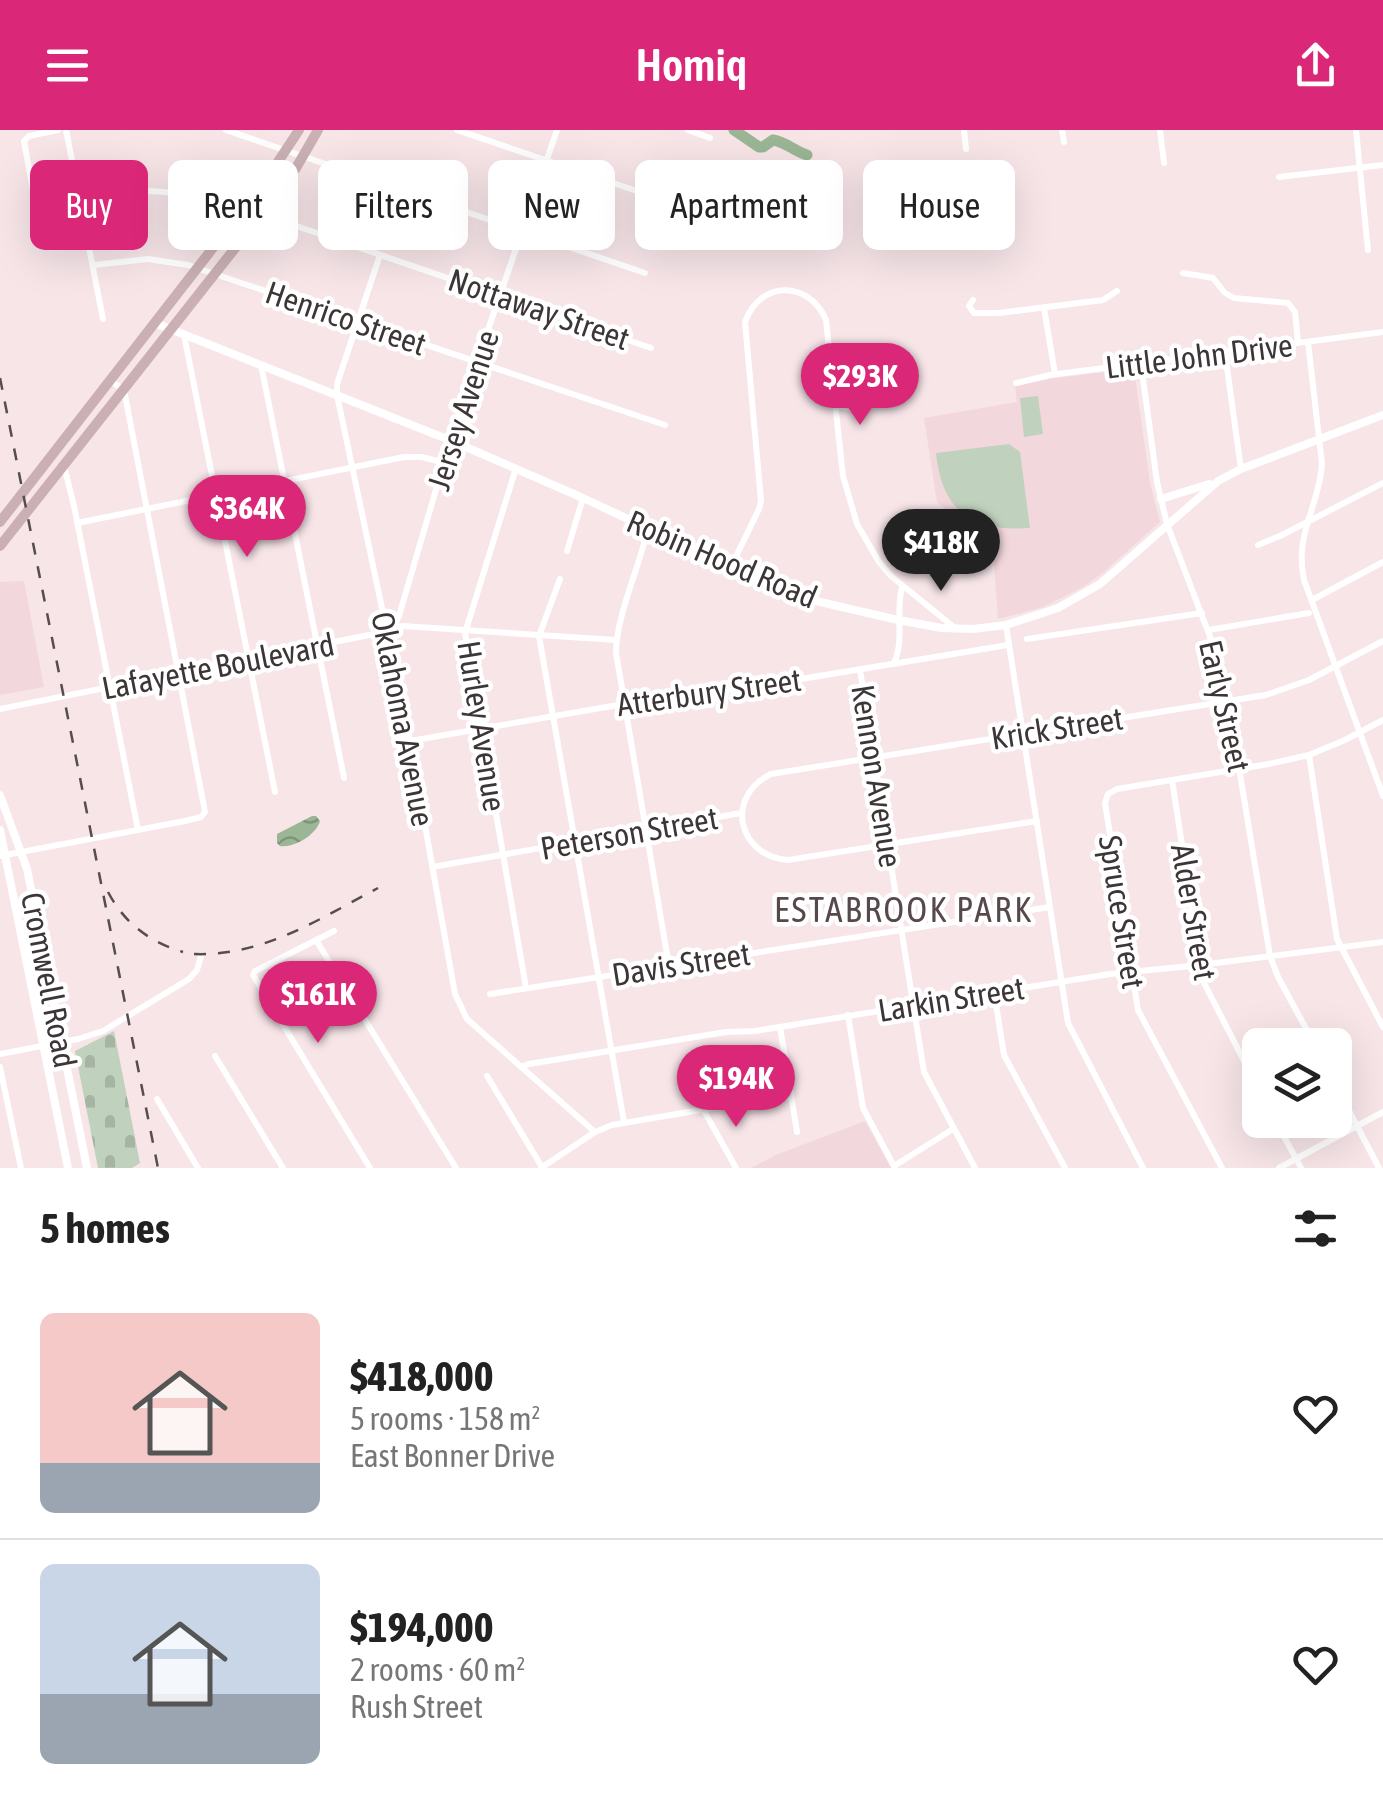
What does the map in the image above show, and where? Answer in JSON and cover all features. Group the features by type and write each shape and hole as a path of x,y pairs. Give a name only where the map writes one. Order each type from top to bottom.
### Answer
{"main road":[{"path":"280,160 299,130"},
{"path":"298,164 318,130"},
{"path":"0,522 212,250"},
{"path":"0,546 234,250"}],"street":[{"path":"30,174 24,141 29,136 62,130 70,160"},
{"path":"226,130 488,218"},
{"path":"457,130 546,160"},
{"name":"Jersey Avenue","path":"546,160 557,130"},
{"path":"688,130 710,138"},
{"path":"964,130 966,148"},
{"path":"1062,130 1064,142"},
{"path":"1160,130 1164,162"},
{"path":"1356,130 1368,250"},
{"path":"1279,178 1383,166"},
{"name":"Nottaway Street","path":"298,227 651,348"},
{"path":"91,250 104,319"},
{"name":"Jersey Avenue","path":"387,632 399,616 515,250"},
{"path":"579,250 645,273"},
{"name":"Oklahoma Avenue","path":"380,255 337,395 410,741 458,1003 467,1018 596,1132"},
{"name":"Henrico Street","path":"94,265 148,259 198,268 665,425"},
{"path":"1183,273 1213,278 1234,298 1288,302 1295,312 1298,343"},
{"path":"731,567 761,501 744,328 750,309 766,295 793,291 808,296 826,320 843,476 851,508 866,540 879,562 902,587 956,629"},
{"path":"972,300 970,310 976,314 1103,300 1117,291"},
{"path":"1044,308 1055,374"},
{"name":"Robin Hood Road","path":"155,323 516,468 795,596 956,629 1006,625 1042,615 1086,594 1218,481 1383,415"},
{"name":"Little John Drive","path":"1016,382 1383,332"},
{"path":"184,335 275,792"},
{"path":"1308,342 1321,474 1301,548 1301,568 1383,796"},
{"path":"1225,352 1241,470"},
{"name":"Early Street","path":"1141,364 1161,499 1223,671 1270,956 1306,1028"},
{"path":"262,365 344,778"},
{"path":"3,856 204,814 124,390 110,380"},
{"path":"836,406 857,410 878,400"},
{"path":"56,448 67,462 138,830"},
{"path":"77,523 404,457 445,463"},
{"name":"Hurley Avenue","path":"516,468 466,630 526,988"},
{"path":"1161,499 1218,481"},
{"path":"1258,546 1383,483"},
{"path":"566,551 583,498"},
{"path":"648,528 616,640 669,966"},
{"path":"1312,600 1383,562"},
{"path":"560,579 539,634 624,1122"},
{"path":"893,664 900,642 898,602 902,587"},
{"path":"1028,639 1202,613"},
{"path":"1209,630 1309,613"},
{"path":"1006,625 1071,1032 1143,1168"},
{"name":"Lafayette Boulevard","path":"0,709 402,626 616,640"},
{"name":"Krick Street","path":"741,814 754,786 770,774 1282,691 1383,641"},
{"name":"Atterbury Street","path":"410,741 1008,645"},
{"name":"Kennon Avenue","path":"860,670 926,1079 975,1168"},
{"name":"Spruce Street","path":"1222,1168 1138,1010 1105,802 1113,790 1309,755 1383,720"},
{"path":"1309,755 1341,947 1383,1027"},
{"name":"Alder Street","path":"1172,780 1206,989 1242,1058"},
{"name":"Cromwell Road","path":"0,795 22,852 87,1168"},
{"name":"Peterson Street","path":"432,868 741,814 751,842 780,859 1037,820"},
{"name":"Cromwell Road","path":"0,830 68,1168"},
{"name":"Davis Street","path":"490,994 1050,906"},
{"path":"334,931 255,971 254,977 370,1168"},
{"path":"316,940 456,1168"},
{"name":"Larkin Street","path":"521,1067 1130,972 1383,942"},
{"path":"0,1054 104,1031 189,980 201,956"},
{"path":"994,992 1004,1055 1065,1168"},
{"path":"848,1016 863,1108 895,1167 954,1129"},
{"path":"780,1027 796,1132"},
{"path":"215,1056 282,1168"},
{"path":"0,1068 20,1168"},
{"path":"487,1076 541,1168 612,1125 791,1098"},
{"path":"157,1099 198,1168"},
{"path":"703,1109 736,1168"},
{"path":"1278,1168 1383,1112"},
{"path":"1352,1116 1379,1168"},
{"path":"1285,1138 1300,1168"}],"shaded area":[{"path":"1134,369 1150,483 1160,522 1083,587 1043,607 998,619 993,550 937,502 924,418 1017,402 1015,386"},
{"path":"24,581 44,687 0,695 0,582"},
{"path":"865,1121 891,1168 751,1168 776,1155"}],"green space":[{"path":"1038,396 1043,434 1024,437 1020,398"},
{"path":"1009,444 1020,452 1030,528 976,522 953,504 939,473 936,453"},
{"path":"114,1031 140,1163 132,1168 98,1168 75,1051"}],"water":[{"path":"312,816 320,821 309,836 292,845 277,843 277,834"}],"waterway":[{"path":"734,130 759,147 773,140 807,155"}],"railway":[{"path":"0,378 158,1168"},
{"path":"194,954 219,953 267,942 313,923 378,888"},
{"path":"108,892 140,930 183,952"}],"district":[{"name":"ESTABROOK PARK","path":"904,909"}]}
